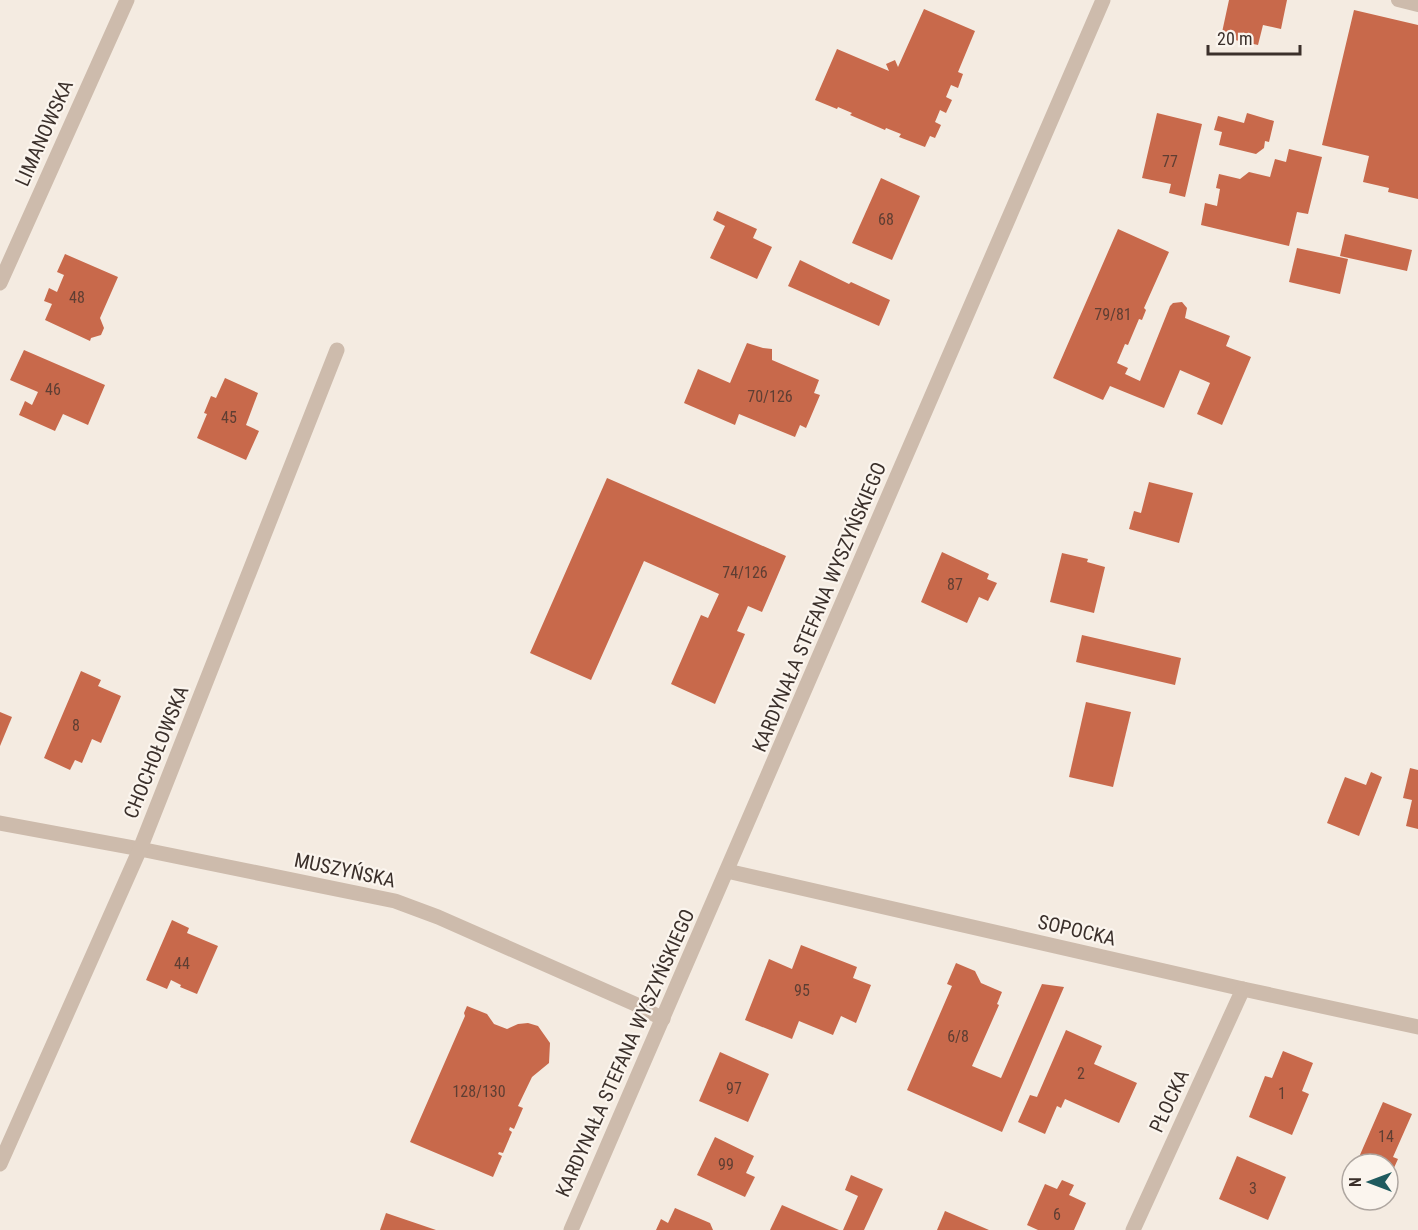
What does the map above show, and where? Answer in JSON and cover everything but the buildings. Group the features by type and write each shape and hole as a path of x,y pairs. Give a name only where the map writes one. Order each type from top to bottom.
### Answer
{"street":[{"name":"LIMANOWSKA","path":"0,283 127,0"},
{"name":"KARDYNAŁA STEFANA WYSZYŃSKIEGO","path":"571,1230 1103,0"},
{"name":"CHOCHOŁOWSKA","path":"0,1164 140,849 337,350"},
{"name":"MUSZYŃSKA","path":"0,823 394,901 448,922 663,1019"},
{"name":"SOPOCKA","path":"727,871 1418,1027"},
{"name":"PŁOCKA","path":"1133,1230 1243,989"}],"lane":[{"path":"1398,0 1418,5"}]}
